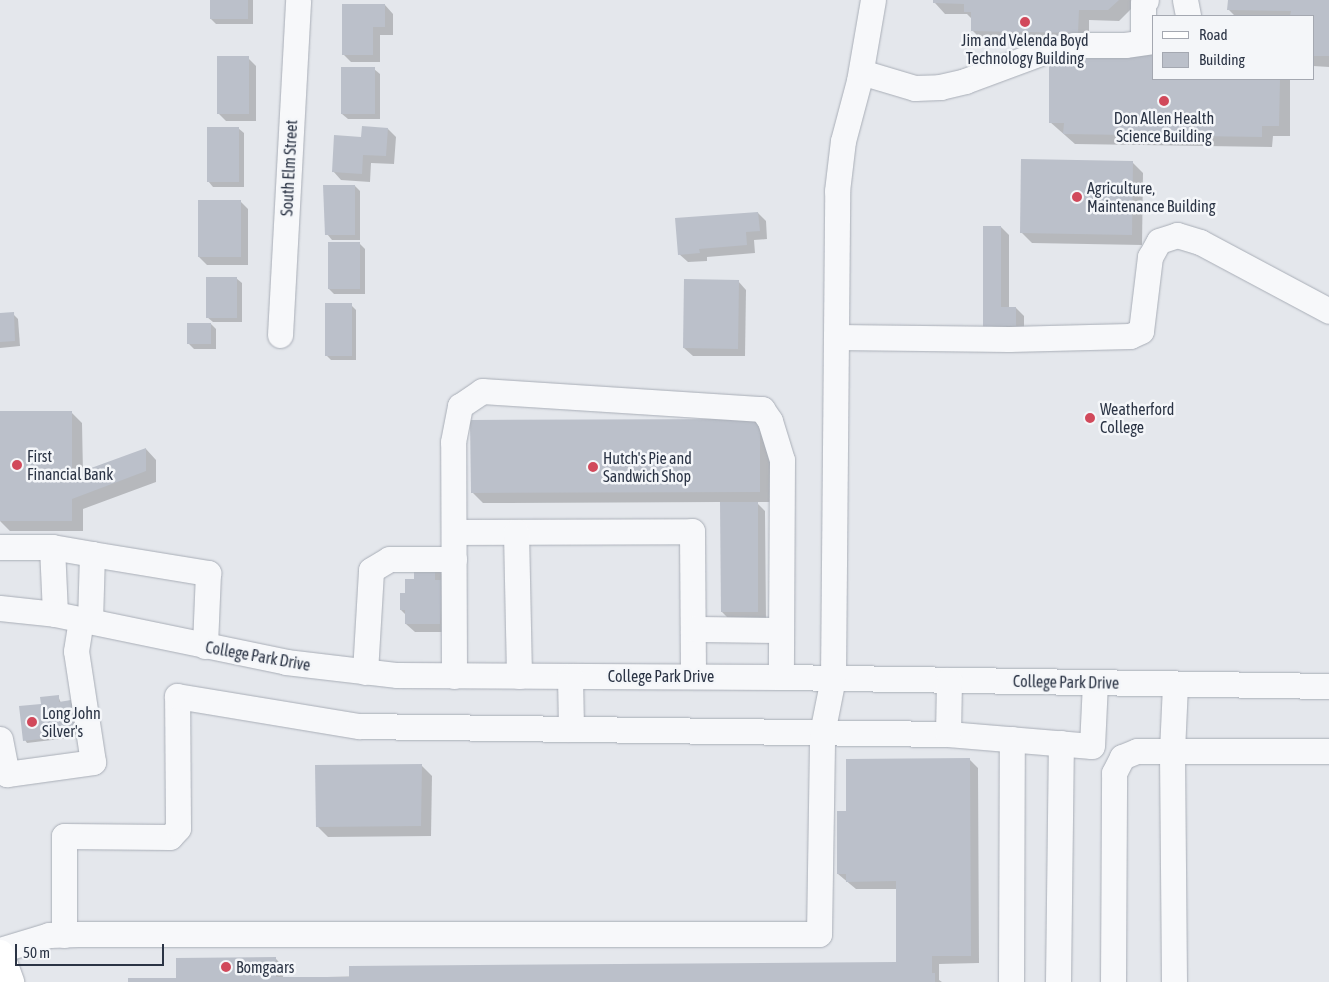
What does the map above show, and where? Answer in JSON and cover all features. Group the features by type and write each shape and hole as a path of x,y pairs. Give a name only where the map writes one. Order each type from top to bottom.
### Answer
{"main road":[{"path":"0,952 10,982"}],"street":[{"name":"South Elm Street","path":"280,335 298,0"},
{"path":"0,952 41,937 64,934 819,934 822,733 833,678 837,191 843,141 861,72 873,0"},
{"path":"861,72 915,88 940,87 966,81 1051,49 1074,45 1125,45 1148,41 1143,2 1146,0"},
{"path":"1185,0 1188,15"},
{"path":"836,338 1008,340 1130,336 1141,332 1150,257 1159,241 1177,235 1200,242 1329,311"},
{"path":"454,676 453,442 460,406 482,391 762,409 770,421 782,460 781,677"},
{"path":"454,532 692,531 693,676"},
{"path":"516,532 519,676"},
{"path":"0,546 52,547 208,574 205,646"},
{"path":"52,547 55,614"},
{"path":"0,739 4,775 93,762 76,651 86,620 92,554"},
{"path":"366,672 371,570 389,559 454,559"},
{"name":"College Park Drive","path":"0,608 55,614 286,662 366,672 454,676 781,677 1329,686"},
{"path":"693,629 781,630"},
{"path":"570,676 571,729"},
{"path":"948,734 949,680"},
{"path":"64,934 64,836 170,837 178,828 177,696 359,726 948,734 1092,746 1095,682"},
{"path":"1174,982 1172,751 1175,684"},
{"path":"1011,982 1012,739"},
{"path":"1058,982 1061,743"},
{"path":"1113,982 1114,773 1122,758 1138,751 1329,751"}],"building":[{"path":"210,0 248,0 248,19 210,19"},
{"name":"Jim and Velenda Boyd Technology Building","path":"933,0 1119,0 1108,10 1079,10 1078,33 971,31 971,12 964,12 964,4 933,3"},
{"path":"1228,0 1329,0 1329,56 1314,56 1314,15 1290,15 1291,11 1227,10"},
{"path":"342,4 385,4 385,27 373,27 373,55 342,55"},
{"name":"Don Allen Health Science Building","path":"1123,50 1152,51 1152,80 1280,80 1279,126 1262,126 1262,137 1063,134 1064,123 1049,123 1049,58 1123,58"},
{"path":"217,56 249,56 249,114 217,114"},
{"path":"341,67 375,67 375,114 341,114"},
{"path":"362,126 388,128 386,156 363,155 362,174 332,172 334,135 361,137"},
{"path":"207,127 239,127 239,182 207,182"},
{"name":"Agriculture, Maintenance Building","path":"1021,159 1133,161 1132,235 1020,233"},
{"path":"323,185 355,185 355,235 325,235"},
{"path":"198,200 241,200 241,257 198,257"},
{"path":"758,212 760,231 746,232 747,245 699,249 700,253 678,255 675,218"},
{"path":"983,226 1001,226 1001,307 1016,307 1016,326 983,327"},
{"path":"328,242 360,242 360,289 328,289"},
{"path":"206,277 237,277 237,318 206,318"},
{"path":"684,279 739,280 738,349 683,348"},
{"path":"325,303 352,303 352,356 325,356"},
{"path":"14,312 15,341 0,342 0,313"},
{"path":"187,323 211,323 211,344 187,344"},
{"path":"0,411 72,411 72,475 146,448 146,471 72,499 72,521 0,521"},
{"path":"760,419 760,492 471,493 470,420"},
{"path":"720,502 758,502 758,612 721,612"},
{"path":"414,564 435,564 435,580 442,580 440,624 405,624 405,610 400,610 400,593 405,593 405,579 414,579"},
{"path":"59,695 59,702 71,700 75,735 23,741 19,706 41,704 40,697"},
{"path":"970,758 971,956 932,956 932,973 935,973 935,982 128,982 128,978 176,978 176,958 276,957 276,977 349,977 349,966 896,962 896,881 846,882 846,874 837,874 837,811 846,811 846,759"},
{"path":"422,764 421,826 316,827 315,765"}],"place":[{"name":"Jim and Velenda Boyd Technology Building","path":"1025,22"},
{"name":"Don Allen Health Science Building","path":"1164,101"},
{"name":"Agriculture, Maintenance Building","path":"1077,197"},
{"name":"Weatherford College","path":"1090,418"},
{"name":"First Financial Bank","path":"17,465"},
{"name":"Hutch's Pie and Sandwich Shop","path":"593,467"},
{"name":"Long John Silver's","path":"32,722"},
{"name":"Bomgaars","path":"226,967"}]}
